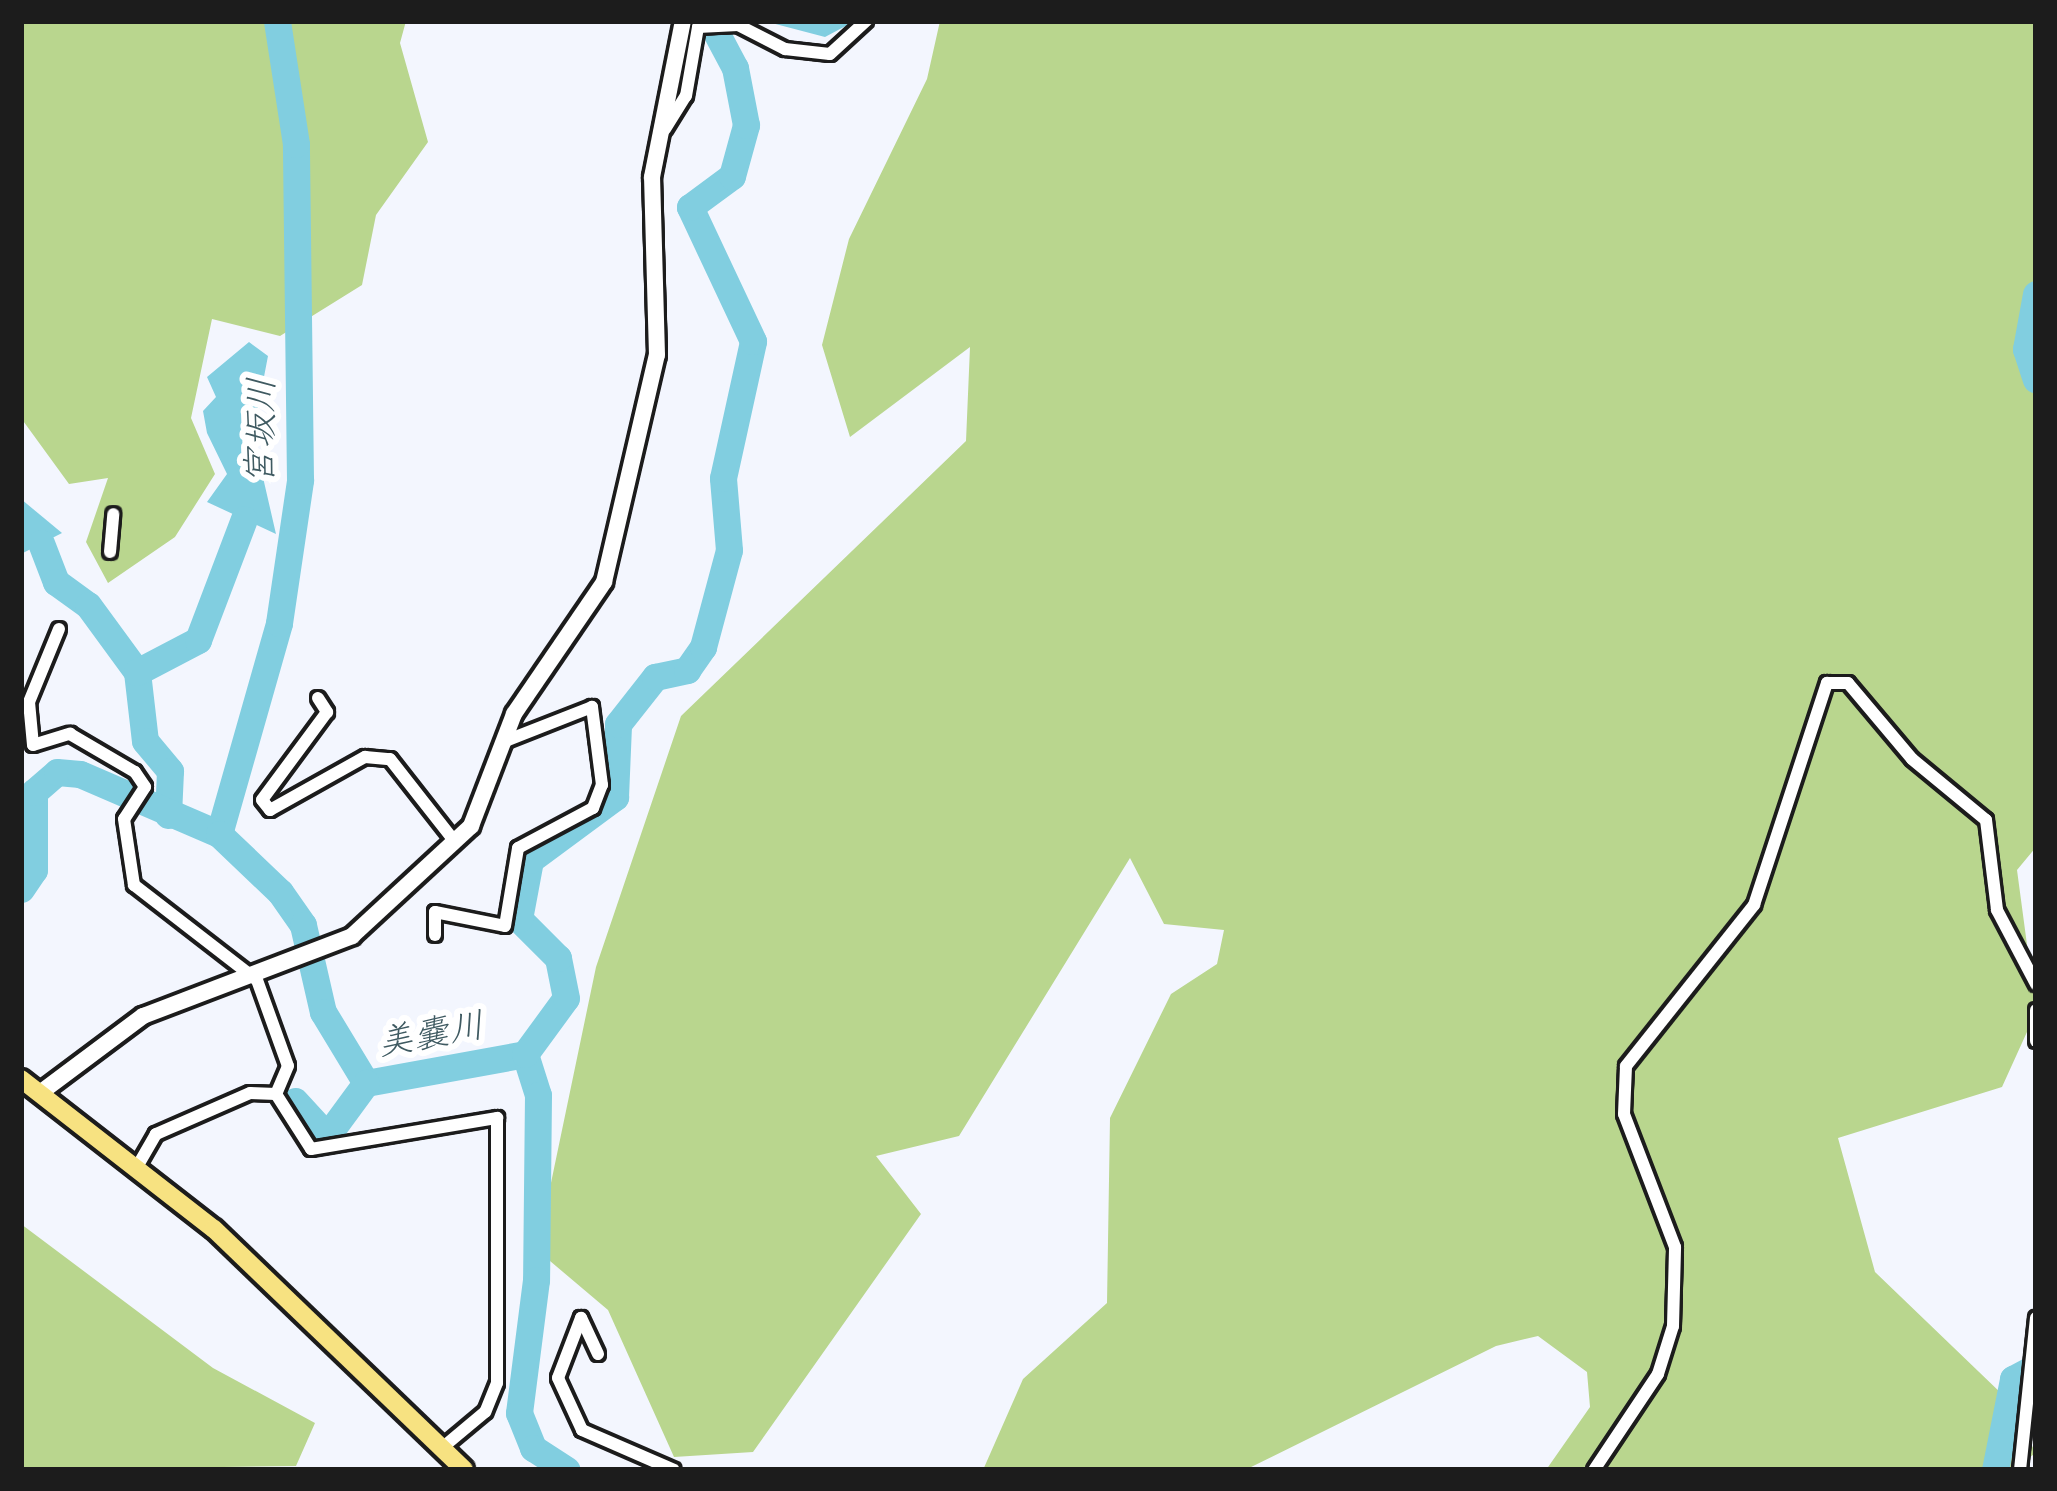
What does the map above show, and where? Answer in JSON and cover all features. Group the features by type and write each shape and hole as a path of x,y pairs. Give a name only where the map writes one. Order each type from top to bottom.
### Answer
{"main road":[{"path":"21,1078 136,1168 464,1470"}],"street":[{"path":"40,1093 143,1016 257,980 352,936 455,842 528,691 598,596 650,401 655,146 683,21"},
{"path":"655,146 686,96 698,27 738,25 785,49 830,54 866,21"},
{"path":"110,552 113,514"},
{"path":"59,629 29,702 27,749 70,734 134,772 145,787 124,819 134,885 257,980 284,1035 276,1094 311,1149 497,1118 497,1383 485,1412 442,1448"},
{"path":"1594,1470 1658,1374 1673,1326 1675,1247 1624,1114 1625,1066 1754,905 1827,683 1848,682 1912,759 1987,820 1997,910 2036,984"},
{"path":"318,698 327,712 262,800 270,810 365,757 390,759 455,842"},
{"path":"435,935 435,912 505,926 518,848 593,808 602,784 592,707 508,740"},
{"path":"2036,1010 2036,1041"},
{"path":"136,1168 156,1134 250,1094 276,1094"},
{"path":"598,1354 581,1318 558,1378 582,1430 674,1470"},
{"path":"2020,1470 2021,1382 2036,1318"}],"green space":[{"path":"21,21 406,21 400,43 428,142 376,215 362,285 280,336 212,319 191,418 215,474 175,537 108,583 86,542 108,478 69,484 21,418"},
{"path":"940,21 2036,21 2036,847 2017,870 2036,1012 2002,1087 1838,1138 1875,1272 2004,1396 2036,1453 2011,1470 1546,1470 1590,1407 1587,1372 1538,1336 1496,1346 1245,1470 983,1470 1023,1379 1107,1303 1110,1118 1171,994 1217,964 1224,930 1164,924 1130,858 959,1136 876,1156 921,1214 753,1452 674,1457 608,1310 537,1250 596,967 681,716 966,441 970,347 850,437 822,345 849,239 927,79"},
{"path":"21,1224 213,1368 315,1423 296,1466 21,1470"}],"water":[{"path":"764,21 855,21 825,37"},
{"path":"249,342 268,356 253,434 276,534 207,502 227,474 207,433 203,411 216,397 207,377"},
{"path":"21,499 62,533 21,554"}],"waterway":[{"name":"宮坂川","path":"219,834 279,623 300,480 296,144 277,21"},
{"path":"525,1054 566,998 558,958 519,919 530,860 615,797 618,724 655,677 687,670 703,647 729,550 723,478 753,341 690,207 732,176 746,125 735,68 710,21"},
{"path":"2036,294 2026,349 2036,379"},
{"path":"137,672 198,640 244,519"},
{"path":"41,543 56,582 88,605 137,672 145,741 170,771 168,815"},
{"name":"美嚢川","path":"21,889 34,870 34,792 57,772 80,774 219,834 280,892 303,925 323,1012 366,1083 525,1054 538,1095 536,1280 519,1413 533,1448 567,1470"},
{"path":"295,1101 327,1136 366,1083"},
{"path":"1995,1470 2013,1379 2036,1367"}]}
